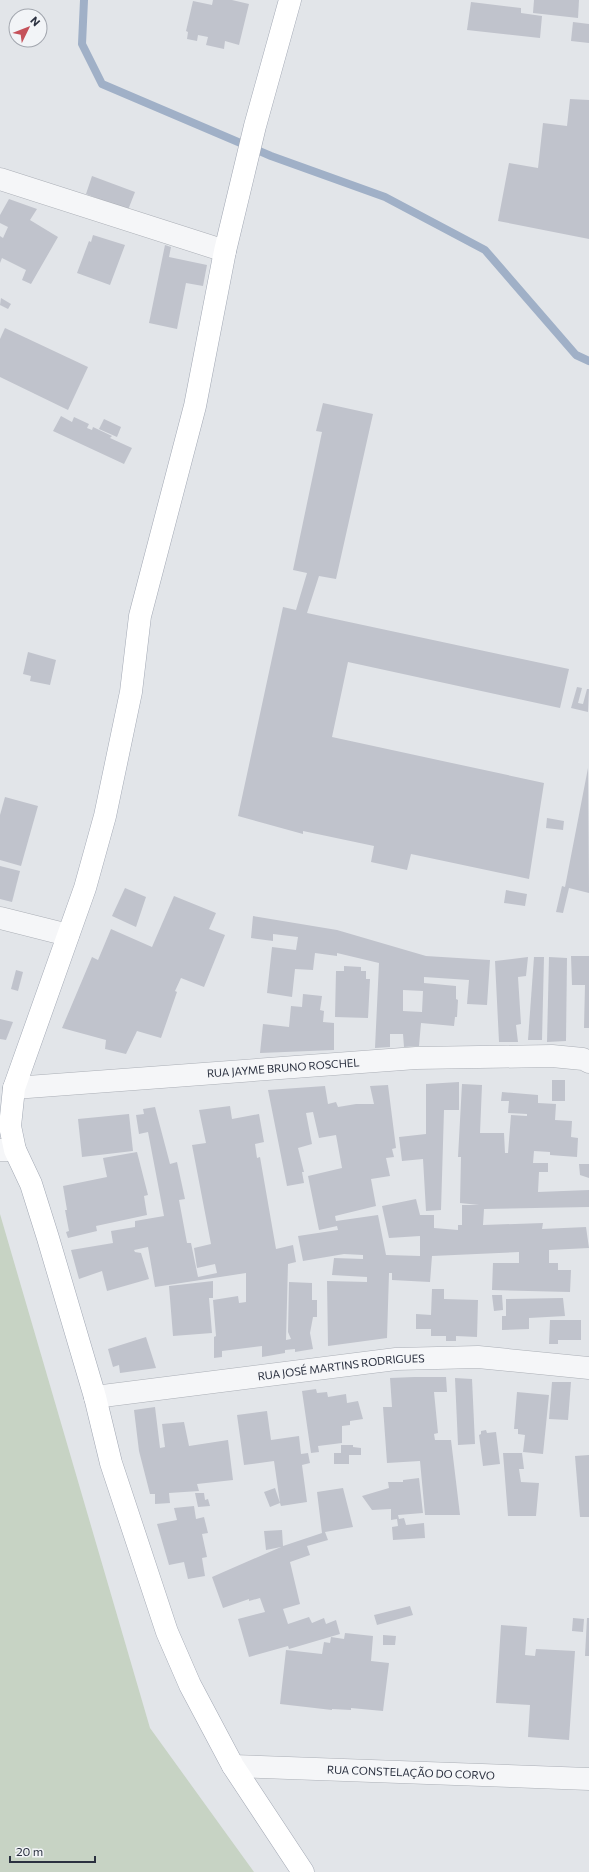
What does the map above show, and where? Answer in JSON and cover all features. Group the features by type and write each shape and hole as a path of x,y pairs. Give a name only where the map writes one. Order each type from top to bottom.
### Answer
{"main road":[{"path":"290,0 255,126 225,251 195,406 140,616 131,692 105,816 85,888 14,1088 8,1150 33,1191 94,1398 111,1463 167,1632 190,1685 232,1766 303,1872"}],"street":[{"path":"0,179 225,251"},
{"path":"0,918 68,935"},
{"name":"RUA JAYME BRUNO ROSCHEL","path":"14,1088 416,1058 552,1056 583,1059 589,1062"},
{"name":"RUA JOSÉ MARTINS RODRIGUES","path":"94,1398 396,1359 478,1357 589,1368"},
{"name":"RUA CONSTELAÇÃO DO CORVO","path":"232,1766 589,1780"}],"green space":[{"path":"0,1214 150,1728 254,1872 0,1872"}],"building":[{"path":"213,0 232,0 249,4 239,45 225,41 224,49 206,45 208,37 198,35 197,41 187,39 188,32 186,31 193,1 212,5"},
{"path":"534,0 579,0 578,18 533,13"},
{"path":"471,2 521,8 521,13 542,16 540,38 467,30"},
{"path":"573,22 589,24 589,43 571,41"},
{"path":"570,99 589,100 589,239 498,221 509,163 538,168 543,123 567,126"},
{"path":"92,176 135,192 128,210 86,194"},
{"path":"9,199 37,209 30,220 58,237 31,284 22,280 26,270 2,258 0,263 0,236 3,238 8,227 0,223 0,215"},
{"path":"93,235 125,245 110,285 77,273 89,241 91,242"},
{"path":"165,245 171,247 169,257 207,265 203,286 186,283 177,329 149,323"},
{"path":"1,298 11,304 8,309 0,305"},
{"path":"5,328 88,367 68,410 0,377 0,339"},
{"path":"323,403 373,414 336,579 319,576 307,613 569,669 560,708 348,662 332,737 544,783 529,879 411,854 407,870 371,862 374,846 303,831 303,834 238,816 283,607 296,610 307,573 293,570 322,432 316,431"},
{"path":"61,416 72,422 74,417 89,424 87,428 92,430 93,427 112,436 110,438 132,448 124,464 53,431"},
{"path":"104,419 121,427 117,437 99,429"},
{"path":"28,652 56,660 50,685 30,681 31,676 23,674"},
{"path":"577,687 582,688 578,703 583,704 587,689 589,689 588,712 571,708"},
{"path":"588,768 589,893 569,888 563,913 556,912 562,886 565,887"},
{"path":"5,797 38,806 21,866 0,860 0,815"},
{"path":"547,818 564,821 563,830 546,828"},
{"path":"0,866 20,871 12,902 0,899"},
{"path":"125,888 146,897 136,927 112,916"},
{"path":"506,890 527,894 525,906 504,903"},
{"path":"174,896 216,913 209,929 225,935 204,987 181,978 175,991 177,992 161,1038 137,1031 126,1054 105,1049 106,1040 62,1028 92,957 98,960 111,929 152,947"},
{"path":"253,916 337,930 426,956 490,960 487,1005 467,1004 469,980 424,977 424,983 456,986 456,999 458,1000 457,1017 455,1017 454,1026 421,1023 419,1046 404,1047 403,1034 390,1034 390,1047 375,1048 379,963 337,953 337,956 315,953 313,970 295,969 292,997 267,993 272,947 296,950 298,937 273,934 273,941 251,938","holes":["403,990 423,991 422,1012 403,1011"]},
{"path":"571,956 589,956 589,1028 584,1028 585,985 572,985"},
{"path":"528,957 526,976 518,977 521,1024 516,1025 518,1042 499,1042 495,961"},
{"path":"534,957 544,957 542,1040 528,1040"},
{"path":"549,957 567,958 566,1041 547,1042"},
{"path":"344,966 361,967 361,971 366,971 366,979 370,979 368,1018 335,1017 336,971 344,971"},
{"path":"16,970 23,972 18,991 11,989"},
{"path":"303,994 322,996 320,1010 324,1011 323,1022 334,1023 334,1050 260,1053 263,1024 289,1027 291,1006 302,1007"},
{"path":"0,1019 13,1022 6,1040 0,1039"},
{"path":"552,1080 565,1080 565,1101 552,1101"},
{"path":"459,1082 459,1110 444,1110 441,1210 426,1211 423,1159 402,1161 399,1137 426,1134 426,1084"},
{"path":"462,1084 482,1085 480,1133 504,1133 505,1153 508,1153 511,1115 527,1116 527,1114 508,1113 509,1101 501,1101 502,1092 538,1095 538,1103 556,1104 555,1120 572,1121 571,1137 578,1138 577,1157 550,1155 550,1152 534,1151 533,1163 548,1163 548,1172 539,1172 538,1192 589,1190 589,1207 484,1209 483,1225 543,1223 542,1229 586,1227 589,1248 549,1250 549,1263 558,1263 558,1270 571,1270 570,1292 492,1290 493,1263 519,1263 519,1252 432,1256 430,1282 392,1280 392,1273 389,1273 387,1338 328,1346 327,1281 367,1282 367,1277 332,1275 334,1258 363,1259 363,1255 344,1254 303,1261 298,1236 338,1230 337,1226 319,1230 308,1176 342,1168 336,1135 319,1138 313,1112 306,1113 312,1144 298,1148 304,1172 302,1172 304,1183 287,1186 268,1090 325,1086 328,1104 336,1102 338,1107 356,1104 374,1104 370,1086 388,1085 396,1148 392,1149 394,1157 386,1158 390,1176 371,1179 376,1206 335,1216 336,1221 378,1215 386,1255 420,1256 420,1236 389,1238 382,1206 416,1199 420,1215 434,1215 434,1228 458,1230 458,1225 462,1225 462,1205 479,1205 460,1203 461,1157 458,1157"},
{"path":"230,1106 232,1119 259,1114 264,1142 255,1144 257,1158 260,1157 276,1249 293,1245 296,1262 288,1264 286,1340 291,1339 288,1332 289,1282 312,1283 312,1300 317,1300 317,1317 313,1317 310,1333 313,1349 295,1352 295,1349 285,1350 285,1353 262,1357 262,1346 222,1351 222,1357 214,1358 214,1337 216,1336 213,1300 238,1296 239,1303 246,1302 246,1273 155,1287 148,1247 134,1250 135,1252 141,1253 149,1279 107,1291 102,1271 79,1279 71,1250 113,1243 111,1231 135,1227 135,1221 164,1216 148,1132 139,1134 136,1115 144,1114 143,1109 155,1107 170,1164 177,1162 185,1199 179,1200 187,1243 191,1243 198,1277 217,1273 215,1264 197,1268 194,1248 211,1244 192,1145 206,1143 199,1110"},
{"path":"129,1114 133,1151 82,1157 78,1119"},
{"path":"137,1152 148,1195 144,1196 147,1215 96,1226 97,1231 68,1238 66,1232 69,1231 65,1210 67,1210 63,1186 107,1177 103,1158"},
{"path":"579,1164 589,1164 589,1178 580,1175"},
{"path":"213,1281 213,1298 209,1298 212,1333 173,1336 169,1286"},
{"path":"432,1289 444,1289 444,1299 478,1300 477,1337 456,1336 456,1341 446,1341 446,1336 431,1336 431,1329 416,1329 416,1314 431,1315"},
{"path":"492,1295 502,1295 503,1310 494,1311"},
{"path":"563,1298 565,1316 529,1318 529,1329 502,1330 502,1316 506,1316 506,1299"},
{"path":"550,1320 581,1320 581,1340 558,1340 558,1344 549,1344"},
{"path":"146,1337 156,1368 120,1373 119,1365 113,1367 108,1349"},
{"path":"446,1377 447,1392 434,1392 438,1433 434,1434 435,1440 451,1440 460,1515 425,1515 420,1461 387,1463 383,1407 392,1407 390,1378"},
{"path":"455,1378 472,1379 475,1444 458,1445"},
{"path":"552,1382 571,1382 568,1420 549,1419"},
{"path":"316,1389 317,1393 327,1392 328,1397 346,1394 347,1403 358,1401 363,1419 350,1421 350,1425 342,1426 342,1443 318,1446 319,1452 311,1453 302,1391"},
{"path":"517,1392 549,1395 543,1454 523,1452 525,1435 518,1434 518,1429 514,1429"},
{"path":"155,1407 160,1448 165,1447 162,1424 184,1422 189,1446 228,1440 233,1480 197,1484 199,1491 169,1493 170,1503 155,1504 155,1494 150,1494 139,1451 134,1410"},
{"path":"267,1411 271,1440 299,1436 301,1454 308,1453 310,1463 302,1465 307,1502 281,1506 274,1461 244,1465 237,1415"},
{"path":"486,1430 487,1433 496,1432 500,1464 483,1466 479,1435 481,1434 481,1431"},
{"path":"341,1445 353,1445 353,1447 361,1448 361,1455 349,1455 349,1464 334,1464 334,1453 341,1453"},
{"path":"503,1453 522,1453 524,1469 519,1469 521,1482 539,1483 536,1516 508,1516"},
{"path":"589,1455 589,1517 580,1517 575,1456"},
{"path":"419,1478 423,1513 398,1515 399,1519 404,1518 406,1525 424,1523 425,1538 393,1540 392,1527 398,1526 397,1519 391,1520 391,1509 372,1510 362,1496 389,1488 388,1482 403,1482 403,1480"},
{"path":"275,1488 280,1503 270,1507 264,1492"},
{"path":"343,1488 353,1527 325,1532 328,1540 307,1546 310,1555 290,1562 300,1604 283,1609 288,1624 309,1617 312,1623 324,1618 326,1624 336,1620 340,1634 289,1649 288,1646 249,1657 238,1619 265,1612 260,1598 249,1601 249,1599 223,1608 212,1577 281,1547 266,1550 264,1531 282,1530 283,1546 322,1533 317,1492"},
{"path":"195,1493 204,1493 205,1500 208,1499 210,1506 198,1507"},
{"path":"194,1506 196,1519 204,1517 208,1533 202,1534 207,1557 202,1558 205,1576 188,1579 184,1562 169,1565 157,1524 177,1520 174,1508"},
{"path":"410,1606 413,1615 377,1625 374,1615"},
{"path":"573,1618 584,1619 583,1632 572,1631"},
{"path":"587,1618 589,1618 589,1656 585,1656"},
{"path":"501,1625 527,1627 525,1655 535,1656 536,1649 575,1651 569,1740 528,1737 530,1705 496,1703"},
{"path":"345,1633 373,1636 371,1661 389,1663 383,1711 351,1708 351,1710 332,1710 280,1704 286,1650 322,1654 324,1642 330,1643 331,1637 344,1639"},
{"path":"383,1635 396,1636 395,1645 383,1645"}],"waterway":[{"path":"84,0 82,44 102,84 271,156 385,197 485,250 576,355 589,361"}]}
